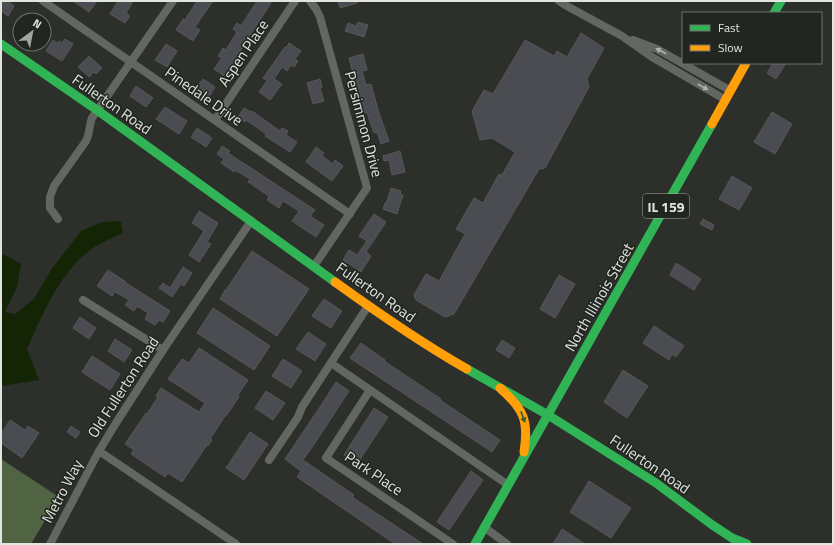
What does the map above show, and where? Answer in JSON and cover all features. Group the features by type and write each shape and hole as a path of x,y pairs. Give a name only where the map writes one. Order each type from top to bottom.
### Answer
{"street":[{"path":"58,219 50,208 50,197 54,186 86,141 89,134 90,122 97,110 173,1"},
{"name":"Aspen Place","path":"215,120 295,1"},
{"name":"Persimmon Drive","path":"310,1 320,17 367,188 314,266"},
{"path":"559,1 622,36 652,57 726,100"},
{"path":"775,12 781,1"},
{"name":"Pinedale Drive","path":"48,2 131,62 350,214"},
{"path":"622,36 657,49 682,63"},
{"name":"Fullerton Road","path":"1,44 97,110 394,324 451,360 548,415 656,483 732,538 746,544"},
{"path":"683,64 731,91"},
{"name":"North Illinois Street","path":"475,544 745,64"},
{"name":"Old Fullerton Road","path":"236,544 99,451 164,350 251,220"},
{"path":"83,300 164,350"},
{"path":"269,460 368,306"},
{"path":"331,363 508,485"},
{"path":"500,388 518,405 524,417 526,441 523,460"},
{"name":"Park Place","path":"370,390 326,458 454,544"},
{"name":"Metro Way","path":"50,544 99,451"},
{"path":"484,527 506,544"}],"shaded area":[{"path":"121,221 123,233 97,245 87,252 65,276 50,299 27,349 39,380 1,386 1,253 21,264 17,287 5,312 15,314 34,299 51,270 81,231 102,222"},
{"path":"1,459 59,497 31,544 1,544"}],"building":[{"path":"1,1 7,1 14,6 8,16 1,11"},
{"path":"73,1 97,1 89,12"},
{"path":"118,1 133,1 126,13 130,16 125,23 110,14"},
{"path":"197,1 213,1 195,27 200,30 193,41 176,30 183,19 185,20"},
{"path":"257,1 272,1 224,76 214,69 222,58 218,56 223,48 226,50 237,32 233,29 237,23 241,26"},
{"path":"338,1 357,1 357,3 340,8"},
{"path":"358,22 368,25 364,37 345,31 348,23 356,26"},
{"path":"581,33 604,48 587,79 589,87 545,168 539,169 454,314 445,317 416,300 414,295 426,274 439,281 465,234 456,229 474,198 483,203 499,174 502,175 515,152 492,138 480,140 472,111 484,90 493,94 525,40 554,56 557,51 567,57"},
{"path":"65,39 73,44 62,61 48,52 52,52 53,40 58,44 59,41 62,43"},
{"path":"289,43 301,51 295,59 298,61 294,67 291,65 287,71 282,67 274,79 282,84 270,100 259,92 267,81 263,78"},
{"path":"166,44 177,51 167,67 155,60"},
{"path":"363,54 367,70 362,71 366,85 371,84 389,141 381,144 377,132 374,133 367,113 365,113 349,58"},
{"path":"89,56 102,68 96,74 94,72 89,77 78,67"},
{"path":"772,64 785,64 776,79 767,73"},
{"path":"203,79 215,87 209,97 196,88"},
{"path":"320,79 322,87 320,88 324,101 313,104 307,83"},
{"path":"136,86 153,98 146,107 130,96"},
{"path":"165,107 187,121 179,134 156,119"},
{"path":"244,108 251,112 252,111 280,131 282,128 288,131 286,135 297,142 290,152 265,136 266,134 246,120 245,122 238,117"},
{"path":"772,112 792,124 775,154 754,142"},
{"path":"197,128 212,138 206,147 191,137"},
{"path":"222,146 230,151 228,153 315,210 310,216 324,225 316,237 292,221 299,211 283,201 279,208 267,200 269,196 248,182 250,179 235,170 234,172 221,163 224,159 217,154"},
{"path":"316,147 324,153 322,156 333,164 335,160 343,166 332,181 306,162"},
{"path":"400,151 405,172 392,175 389,160 384,161 383,156"},
{"path":"732,176 752,188 739,210 719,199"},
{"path":"391,188 401,191 400,194 403,195 397,214 383,209"},
{"path":"199,211 218,223 207,242 211,244 199,262 189,255 204,231 192,223"},
{"path":"374,214 386,222 366,252 371,256 361,272 343,260 349,250 357,255 367,241 359,236"},
{"path":"703,219 714,225 712,230 700,224"},
{"path":"252,251 309,289 277,336 220,299"},
{"path":"676,263 701,279 694,290 670,275"},
{"path":"183,267 192,273 184,286 181,284 172,297 159,288 163,283 170,288"},
{"path":"108,270 170,311 163,322 159,320 155,325 145,319 148,313 137,306 134,311 125,305 129,300 115,292 112,296 97,286"},
{"path":"559,275 575,284 555,318 540,309"},
{"path":"324,299 342,311 331,328 312,316"},
{"path":"213,308 270,346 254,370 197,333"},
{"path":"80,317 96,328 89,339 73,328"},
{"path":"654,326 684,346 676,357 672,354 669,360 643,343"},
{"path":"308,332 326,344 315,361 296,349"},
{"path":"115,339 132,350 124,362 108,351"},
{"path":"502,340 515,348 509,358 496,350"},
{"path":"361,343 385,360 384,361 500,440 492,452 350,358"},
{"path":"199,348 248,380 238,395 239,397 210,439 212,440 182,482 168,473 165,477 131,454 134,450 125,444 158,397 156,396 161,388 199,412 205,403 168,379 182,359 189,363"},
{"path":"92,356 120,374 110,390 82,372"},
{"path":"283,359 302,371 291,388 272,376"},
{"path":"623,370 648,386 627,418 604,402"},
{"path":"336,382 349,391 303,460 354,495 352,497 423,544 395,544 297,477 301,471 285,459"},
{"path":"266,391 285,403 273,420 255,408"},
{"path":"374,408 388,417 357,464 344,455"},
{"path":"10,420 25,430 28,426 39,433 22,458 1,443 1,434"},
{"path":"71,426 80,432 76,438 67,432"},
{"path":"250,432 268,444 244,480 226,468"},
{"path":"471,471 483,480 449,530 437,522"},
{"path":"589,481 631,508 611,538 570,512"},
{"path":"562,529 585,544 553,544"}],"traffic: fast":[{"path":"775,12 781,1"},
{"path":"1,44 97,110 335,282"},
{"path":"475,544 712,124"},
{"path":"467,369 548,415 656,483 732,538 747,544"}],"traffic: slow":[{"path":"712,124 745,64"},
{"path":"335,282 433,349 467,369"},
{"path":"500,388 515,402 523,416 526,432 524,452"}]}
